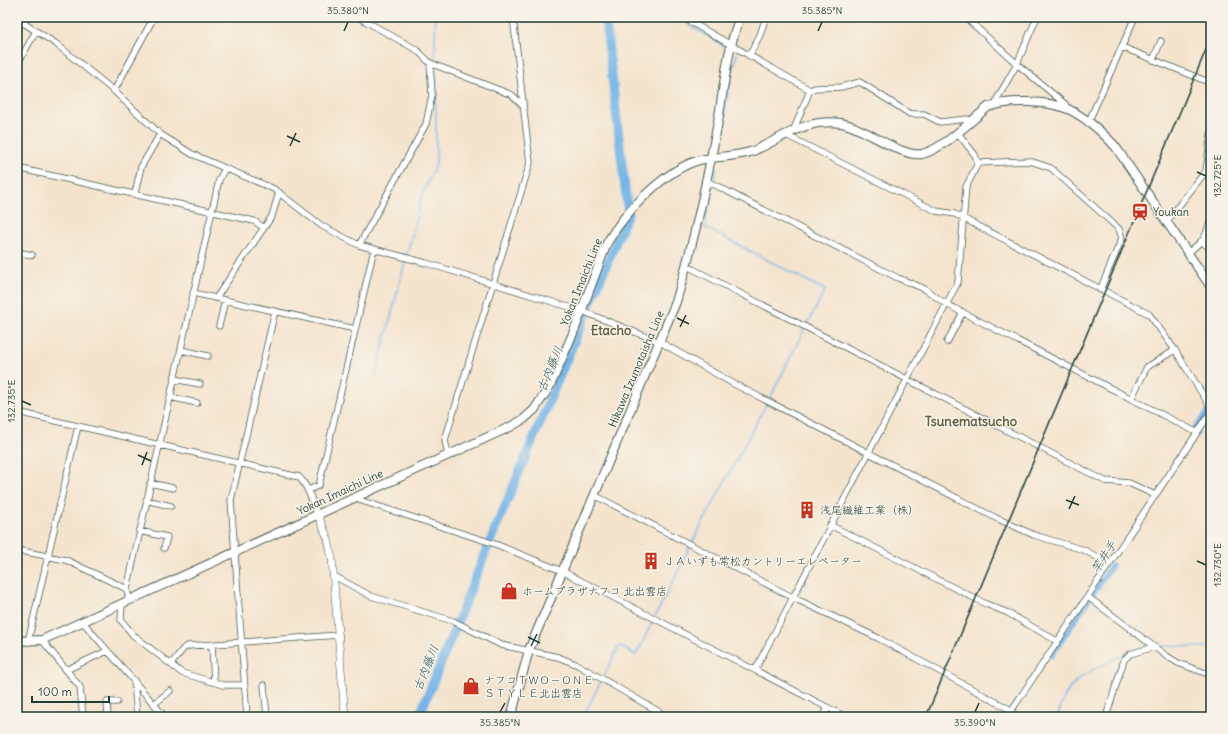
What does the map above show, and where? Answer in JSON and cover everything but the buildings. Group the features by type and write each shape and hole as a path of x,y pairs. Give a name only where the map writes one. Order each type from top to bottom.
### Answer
{"main road":[{"name":"Hikawa Izumotaisha Line","path":"511,717 529,650 676,302 687,266 711,158 732,47 740,17"},
{"name":"Yokan Imaichi Line","path":"17,642 42,640 510,427 524,419 534,410 550,386 582,311 607,243 623,218 632,208 676,170 689,164 711,158 751,152 794,129 815,124 841,123 854,127 895,147 914,154 922,154 930,151 957,132 988,107 997,104 1017,101 1067,109 1103,133 1115,146 1211,287"}],"street":[{"path":"114,91 154,17"},
{"path":"358,17 417,50 430,63 512,95 523,106"},
{"path":"448,455 445,440 530,163 513,17"},
{"path":"682,17 732,47 810,90"},
{"path":"749,56 760,34 766,17"},
{"path":"965,17 1017,64 1065,104 1067,109"},
{"path":"997,104 997,99 1017,64 1037,17"},
{"path":"1088,123 1135,17"},
{"path":"20,21 55,43 114,91 160,134 192,154 274,189 322,226 359,245 582,311 660,342 734,384 996,518 1034,535 1084,550 1108,563"},
{"path":"17,65 36,31"},
{"path":"1153,60 1161,41"},
{"path":"1122,47 1211,83"},
{"path":"359,245 426,124 432,95 430,63"},
{"path":"794,129 810,90 815,88 841,87 860,82 910,114 924,114 940,122 967,119 971,121"},
{"path":"755,670 958,282 966,187 978,163 975,155 957,132"},
{"path":"135,194 141,167 160,134"},
{"path":"784,134 936,212 955,214 1149,314 1175,350 1211,408"},
{"path":"1166,222 1208,171 1211,134"},
{"path":"978,163 1030,161 1051,168 1119,229 1122,238 1100,290"},
{"path":"17,168 254,221 264,228"},
{"path":"225,168 219,180 160,445 139,531 121,620 133,635 182,673 223,685 244,685"},
{"path":"705,180 898,278 925,289 946,304 1196,432"},
{"path":"216,298 272,216 279,192"},
{"path":"1188,253 1204,239 1211,220"},
{"path":"1201,242 1211,249"},
{"path":"309,490 319,485 374,249"},
{"path":"17,252 32,255"},
{"path":"687,266 1105,481 1130,483 1155,495"},
{"path":"193,293 355,329"},
{"path":"219,326 225,300"},
{"path":"247,717 231,500 275,311"},
{"path":"947,342 963,312"},
{"path":"181,350 208,356"},
{"path":"1131,399 1148,367 1175,350"},
{"path":"174,379 200,384"},
{"path":"170,397 196,402"},
{"path":"1007,717 1088,596 1108,563 1211,412"},
{"path":"17,413 299,477 309,490 313,506 328,539 334,576 345,717"},
{"path":"28,642 78,426"},
{"path":"150,483 173,488"},
{"path":"594,495 794,598 878,638 1011,710"},
{"path":"356,496 362,501 496,544 562,570 846,717"},
{"path":"146,500 171,506"},
{"path":"830,525 986,604 1008,613 1057,641"},
{"path":"139,531 167,537 164,548"},
{"path":"17,550 66,560 127,589"},
{"path":"334,576 371,596 453,621 501,645 558,657 578,665 668,717"},
{"path":"1088,596 1178,664 1211,675"},
{"path":"82,621 166,717"},
{"path":"171,664 184,648 188,646 339,635"},
{"path":"42,640 80,687 83,717"},
{"path":"212,645 214,682"},
{"path":"1106,717 1124,660 1130,654 1154,647"},
{"path":"66,670 107,651"},
{"path":"134,680 137,717"},
{"path":"264,685 267,717"},
{"path":"154,704 170,691"},
{"path":"108,717 107,702 117,702"},
{"path":"823,717 828,708"}],"waterway":[{"path":"435,17 435,64"},
{"name":"古内藤川","path":"419,717 489,544 628,214 605,17"},
{"path":"677,17 726,47"},
{"path":"722,142 728,91 737,54"},
{"path":"407,255 422,196 436,163 436,68"},
{"path":"717,168 704,227 825,290 807,325"},
{"path":"375,377 406,259"},
{"path":"769,400 805,328"},
{"path":"603,678 619,646 636,655 693,541 767,403"},
{"name":"竿井手","path":"1197,434 1195,429 1210,410"},
{"name":"竿井手","path":"1051,656 1112,565"},
{"path":"1131,651 1148,646"},
{"path":"1156,646 1211,647"},
{"path":"1058,717 1067,692 1074,683 1093,670 1127,653"},
{"path":"583,717 601,681"}],"railway":[{"path":"926,717 1211,38"}],"place":[{"name":"Youkan","path":"1140,212"},
{"name":"浅尾繊維工業（株）","path":"807,510"},
{"name":"ＪＡいずも常松カントリーエレベーター","path":"651,561"},
{"name":"ホームプラザナフコ 北出雲店","path":"509,591"},
{"name":"ナフコＴＷＯ－ＯＮＥ ＳＴＹＬＥ北出雲店","path":"471,686"}],"district":[{"name":"Etacho","path":"611,330"},
{"name":"Tsunematsucho","path":"971,421"}]}
